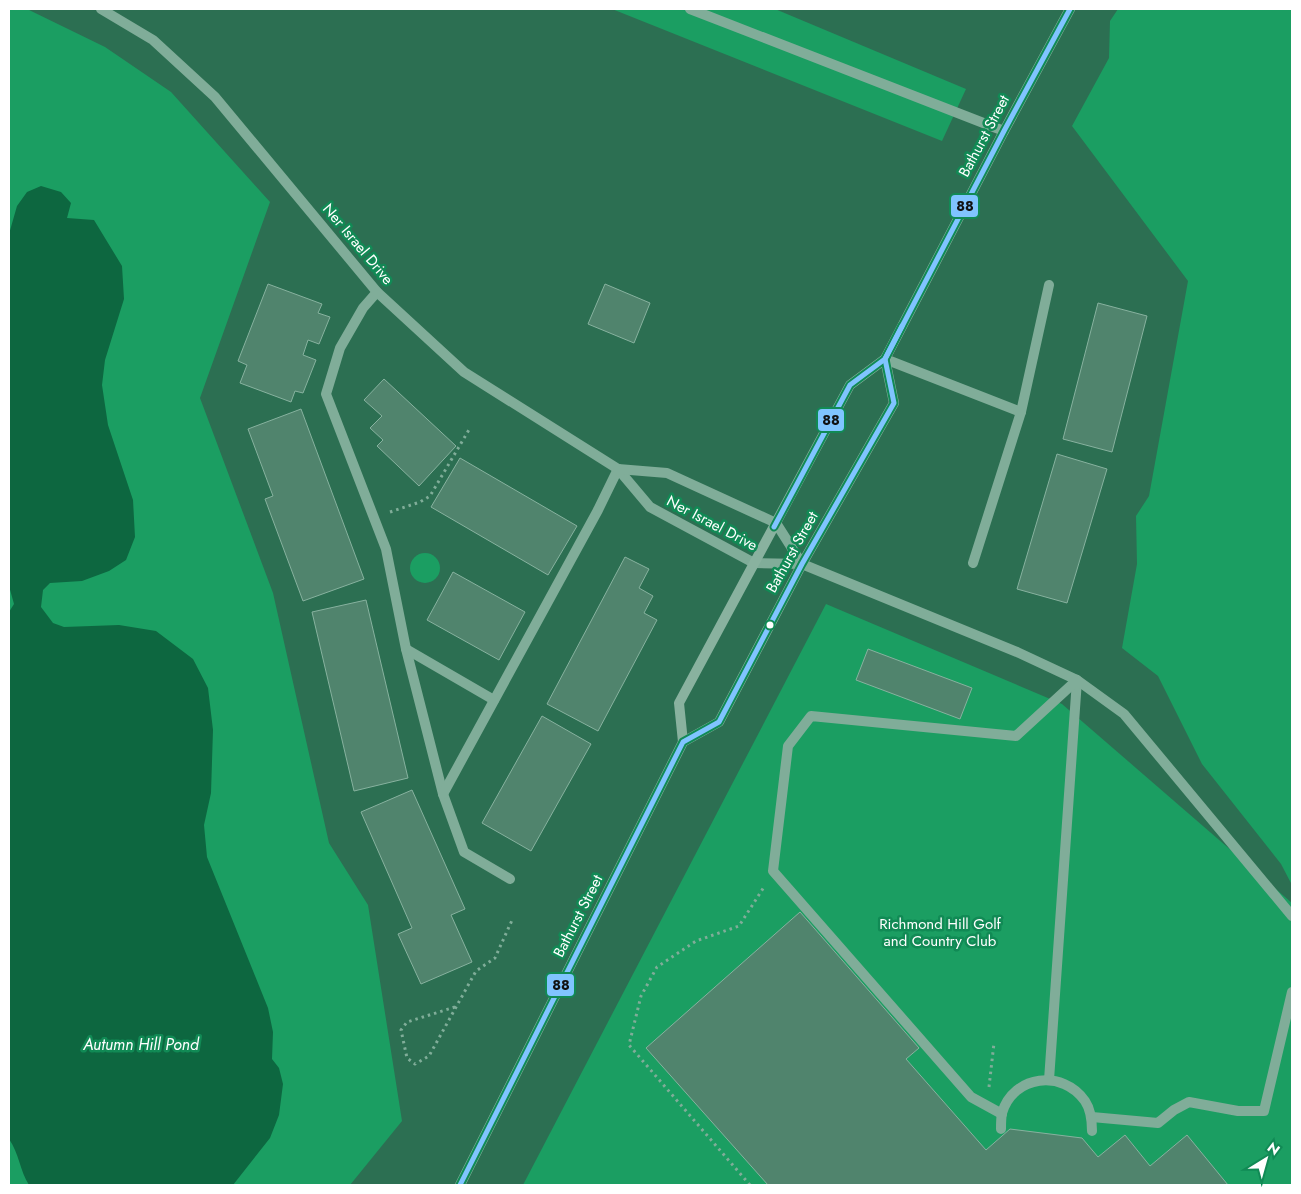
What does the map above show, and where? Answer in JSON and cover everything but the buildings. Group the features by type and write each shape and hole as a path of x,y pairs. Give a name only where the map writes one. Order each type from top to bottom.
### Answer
{"main road":[{"name":"Bathurst Street","path":"460,1185 683,742 679,703 850,385 885,359 1070,9"},
{"name":"Bathurst Street","path":"683,742 719,722 802,564 894,403 885,359"}],"street":[{"name":"Ner Israel Drive","path":"101,9 153,40 215,97 377,292 464,372 618,469 650,507 754,563 802,564"},
{"path":"690,9 1004,131"},
{"path":"973,563 1021,412 1049,285"},
{"path":"377,292 363,308 340,348 326,394 386,548 406,649 443,794 464,852 510,879"},
{"path":"885,359 1021,412"},
{"name":"Ner Israel Drive","path":"618,469 666,473 776,523 802,564"},
{"path":"443,794 598,510 618,469"},
{"path":"802,564 1017,652 1077,680 1124,714 1292,916"},
{"path":"406,649 494,700"},
{"path":"1002,1114 970,1097 773,870 788,746 811,716 1016,736 1077,680"},
{"path":"1049,1080 1077,680"},
{"path":"1092,1117 1158,1123 1174,1110 1189,1102 1238,1110 1264,1111 1292,992"},
{"path":"1001,1129 1002,1114 1009,1100 1020,1089 1034,1082 1049,1080 1064,1083 1077,1092 1086,1103 1092,1117 1092,1131"}],"path":[{"path":"374,517 420,502 430,496 470,428"},
{"path":"750,1185 628,1044 641,996 657,967 696,941 739,926 773,870"},
{"path":"455,1007 407,1022 402,1030 407,1058 415,1064 429,1056 476,971 495,958 513,918"},
{"path":"986,1106 994,1043"}],"green space":[{"path":"9,9 27,9 105,47 171,92 270,202 200,398 273,593 329,843 368,905 402,1121 350,1185 9,1185"},
{"path":"612,9 775,9 966,89 942,141"},
{"path":"1118,9 1292,9 1292,885 1281,864 1202,764 1158,676 1122,648 1137,564 1136,516 1149,496 1188,281 1072,126 1109,58 1110,21"},
{"path":"425,553 436,557 440,568 436,579 425,583 414,579 410,568 414,557"},
{"name":"Richmond Hill Golf and Country Club","path":"826,604 1062,704 1292,903 1292,1185 523,1185"}],"water":[{"name":"Autumn Hill Pond","path":"41,186 61,192 71,203 67,218 94,220 122,266 124,299 105,360 102,385 108,425 133,500 135,537 126,560 109,571 82,581 50,583 43,590 41,607 53,623 64,627 119,625 156,631 193,659 208,688 213,730 211,793 204,825 207,857 268,1008 273,1032 272,1059 279,1068 283,1084 279,1115 270,1138 233,1185 29,1185 9,1139 9,612 14,604 9,586 9,234 17,206 27,192"}],"transit line":[{"name":"88","path":"460,1185 683,742 719,722 802,564 894,403 885,359 1070,9"},
{"name":"88","path":"774,527 850,385 885,359 902,326"}]}
